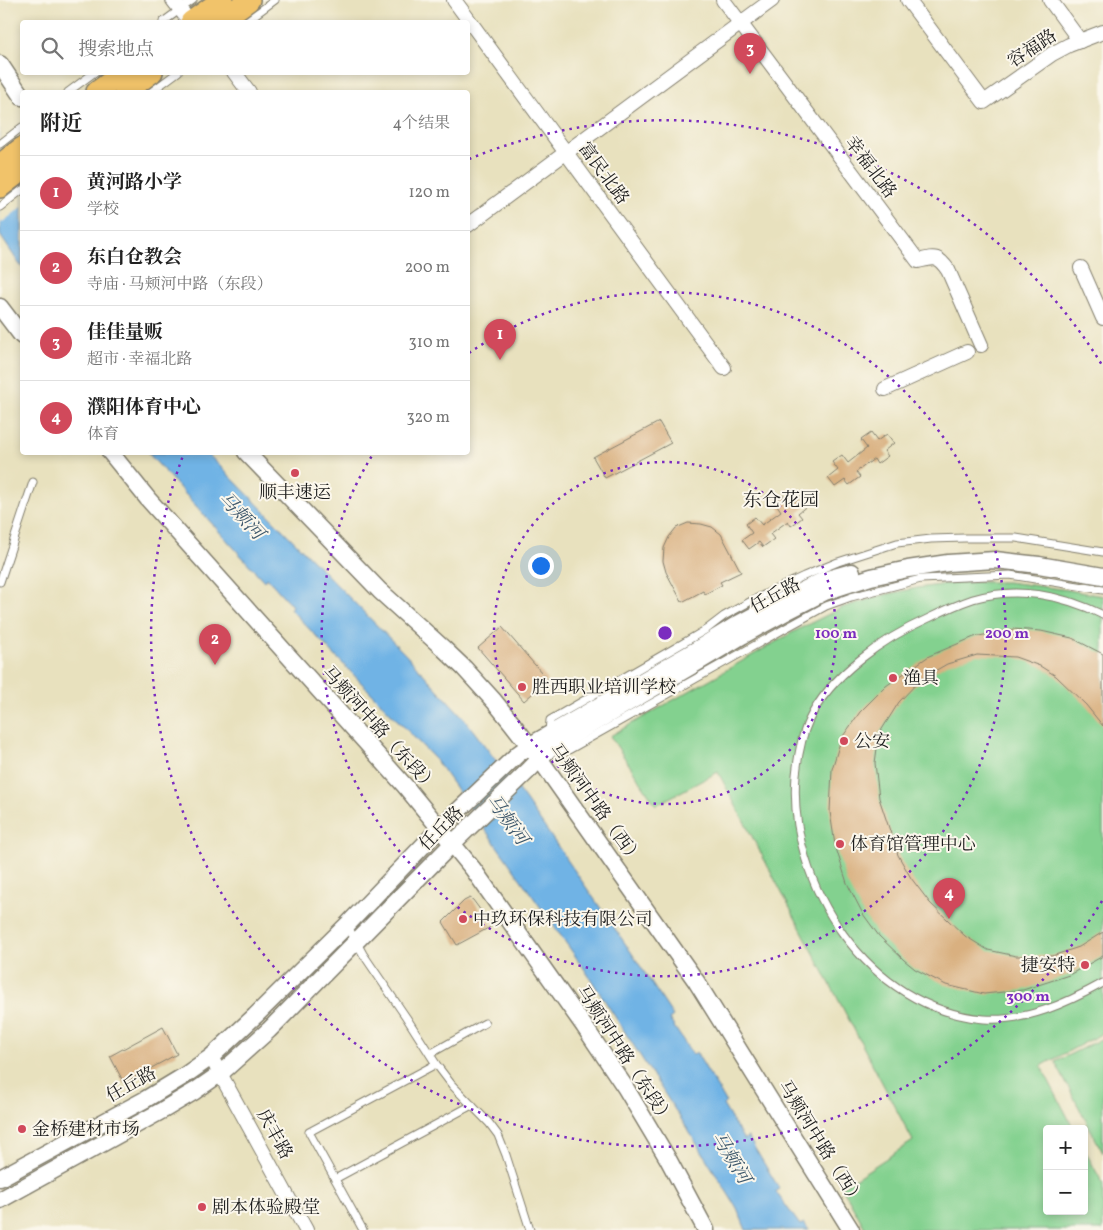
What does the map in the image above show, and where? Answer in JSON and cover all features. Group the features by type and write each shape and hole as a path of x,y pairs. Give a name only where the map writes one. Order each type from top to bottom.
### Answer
{"main road":[{"path":"184,14 222,0"},
{"path":"222,20 249,0"},
{"path":"100,90 120,75"},
{"path":"128,90 148,75"},
{"path":"0,165 20,150"},
{"path":"0,187 20,150"}],"street":[{"name":"富民北路","path":"454,0 469,20"},
{"name":"幸福北路","path":"723,0 918,261 932,258 941,260 948,270 981,345"},
{"path":"470,224 772,0"},
{"name":"容福路","path":"908,0 984,102 1052,54 1103,32"},
{"path":"1050,0 1080,41"},
{"name":"富民北路","path":"470,22 724,368"},
{"path":"0,64 20,94"},
{"path":"236,75 248,90"},
{"path":"1081,268 1103,318"},
{"path":"0,306 20,333"},
{"path":"885,389 967,352"},
{"name":"马颊河中路（东段）","path":"112,455 148,499 398,779 473,869 625,1087 668,1159 706,1230"},
{"name":"马颊河中路（西）","path":"249,455 380,591 464,668 536,752 696,981 851,1230"},
{"name":"任丘路","path":"0,1178 146,1100 211,1057 255,1016 456,813 536,752 736,625 824,580 904,558 949,552 995,550 1041,554 1103,564"},
{"name":"任丘路","path":"0,1200 162,1110 220,1074 269,1030 469,828 536,752 700,662 742,636 825,592 870,577 948,562 995,560 1038,565 1101,585"},
{"name":"庆丰路","path":"211,1057 306,1230"}],"lane":[{"path":"168,20 184,14 193,0"},
{"path":"248,20 275,0"},
{"path":"71,90 91,75"},
{"path":"154,90 174,75"},
{"path":"0,144 20,150"},
{"path":"0,207 20,192"},
{"path":"0,582 33,482"},
{"path":"536,752 550,720 707,629 724,616 755,599 838,562 897,543 965,538 1016,538 1103,552"},
{"path":"1101,585 1103,596"},
{"path":"1103,615 1074,603 1044,594 1010,592 974,599 908,627 849,669 825,693 808,721 798,753 795,787 796,815 802,847 812,878 826,909 845,937 867,963 894,985 926,1003 955,1014 985,1019 1016,1018 1053,1007 1103,984"},
{"path":"346,925 436,1064 452,1085 490,1123 498,1135 530,1230"},
{"path":"430,1054 485,1023"},
{"path":"363,1230 310,1132 436,1064"},
{"path":"335,1179 472,1105"}],"green space":[{"path":"963,582 1008,582 1103,596 1103,1033 1041,1066 1072,1125 1043,1125 1043,1215 1088,1215 1088,1156 1103,1184 1103,1230 866,1230 842,1187 913,1141 718,772 656,805 610,736 795,631 841,608 879,596 917,588"},
{"path":"1103,1038 1103,1153 1055,1062"}],"water":[{"path":"0,129 20,156 20,265 0,235"},
{"name":"马颊河","path":"150,455 209,455 405,654 463,717 525,799 631,952 673,1016 669,1019 693,1055 696,1052 726,1102 723,1105 744,1140 748,1137 779,1188 776,1192 800,1225 804,1223 809,1230 746,1230 737,1208 583,967 435,759 290,609 292,606 267,578 264,581"}],"pier":[{"path":"2,128 20,152 20,209 0,224 0,130"}],"building":[{"path":"659,422 671,443 605,478 593,457"},
{"path":"871,433 877,441 887,434 894,443 884,451 888,456 877,464 874,459 856,472 860,477 849,485 845,480 835,487 828,478 838,470 832,462 842,455 848,463 867,448 861,440"},
{"path":"784,495 791,504 801,496 808,505 798,513 802,518 791,526 788,521 770,534 774,539 763,547 759,542 749,549 742,540 752,533 746,524 755,517 762,525 781,511 775,502"},
{"path":"688,523 712,527 721,534 741,572 720,582 722,585 705,594 703,591 682,602 666,572 663,561 664,548 669,537 676,528"},
{"path":"502,627 548,680 524,701 478,648"},
{"path":"1014,629 1041,631 1072,638 1103,654 1103,726 1086,705 1056,676 1040,666 1015,657 977,655 947,664 921,679 899,702 879,734 875,763 879,798 898,855 911,878 930,903 965,936 988,950 1016,956 1052,956 1079,947 1103,932 1103,956 1069,975 1023,990 984,994 946,985 915,969 879,936 863,914 847,883 835,845 830,812 832,769 841,739 860,712 886,686 929,656 974,637"},
{"path":"470,898 492,926 457,945 443,922 464,901"},
{"path":"163,1027 177,1054 124,1083 110,1056"}],"place":[{"name":"佳佳量贩","path":"750,74"},
{"name":"黄河路小学","path":"500,360"},
{"name":"顺丰速运","path":"295,473"},
{"name":"东白仓教会","path":"215,665"},
{"name":"渔具","path":"893,678"},
{"name":"胜西职业培训学校","path":"522,687"},
{"name":"公安","path":"844,741"},
{"name":"体育馆管理中心","path":"840,844"},
{"name":"中玖环保科技有限公司","path":"463,919"},
{"name":"濮阳体育中心","path":"949,919"},
{"name":"捷安特","path":"1085,965"},
{"name":"金桥建材市场","path":"22,1129"},
{"name":"剧本体验殿堂","path":"202,1207"}],"district":[{"name":"东仓花园","path":"781,499"}]}
